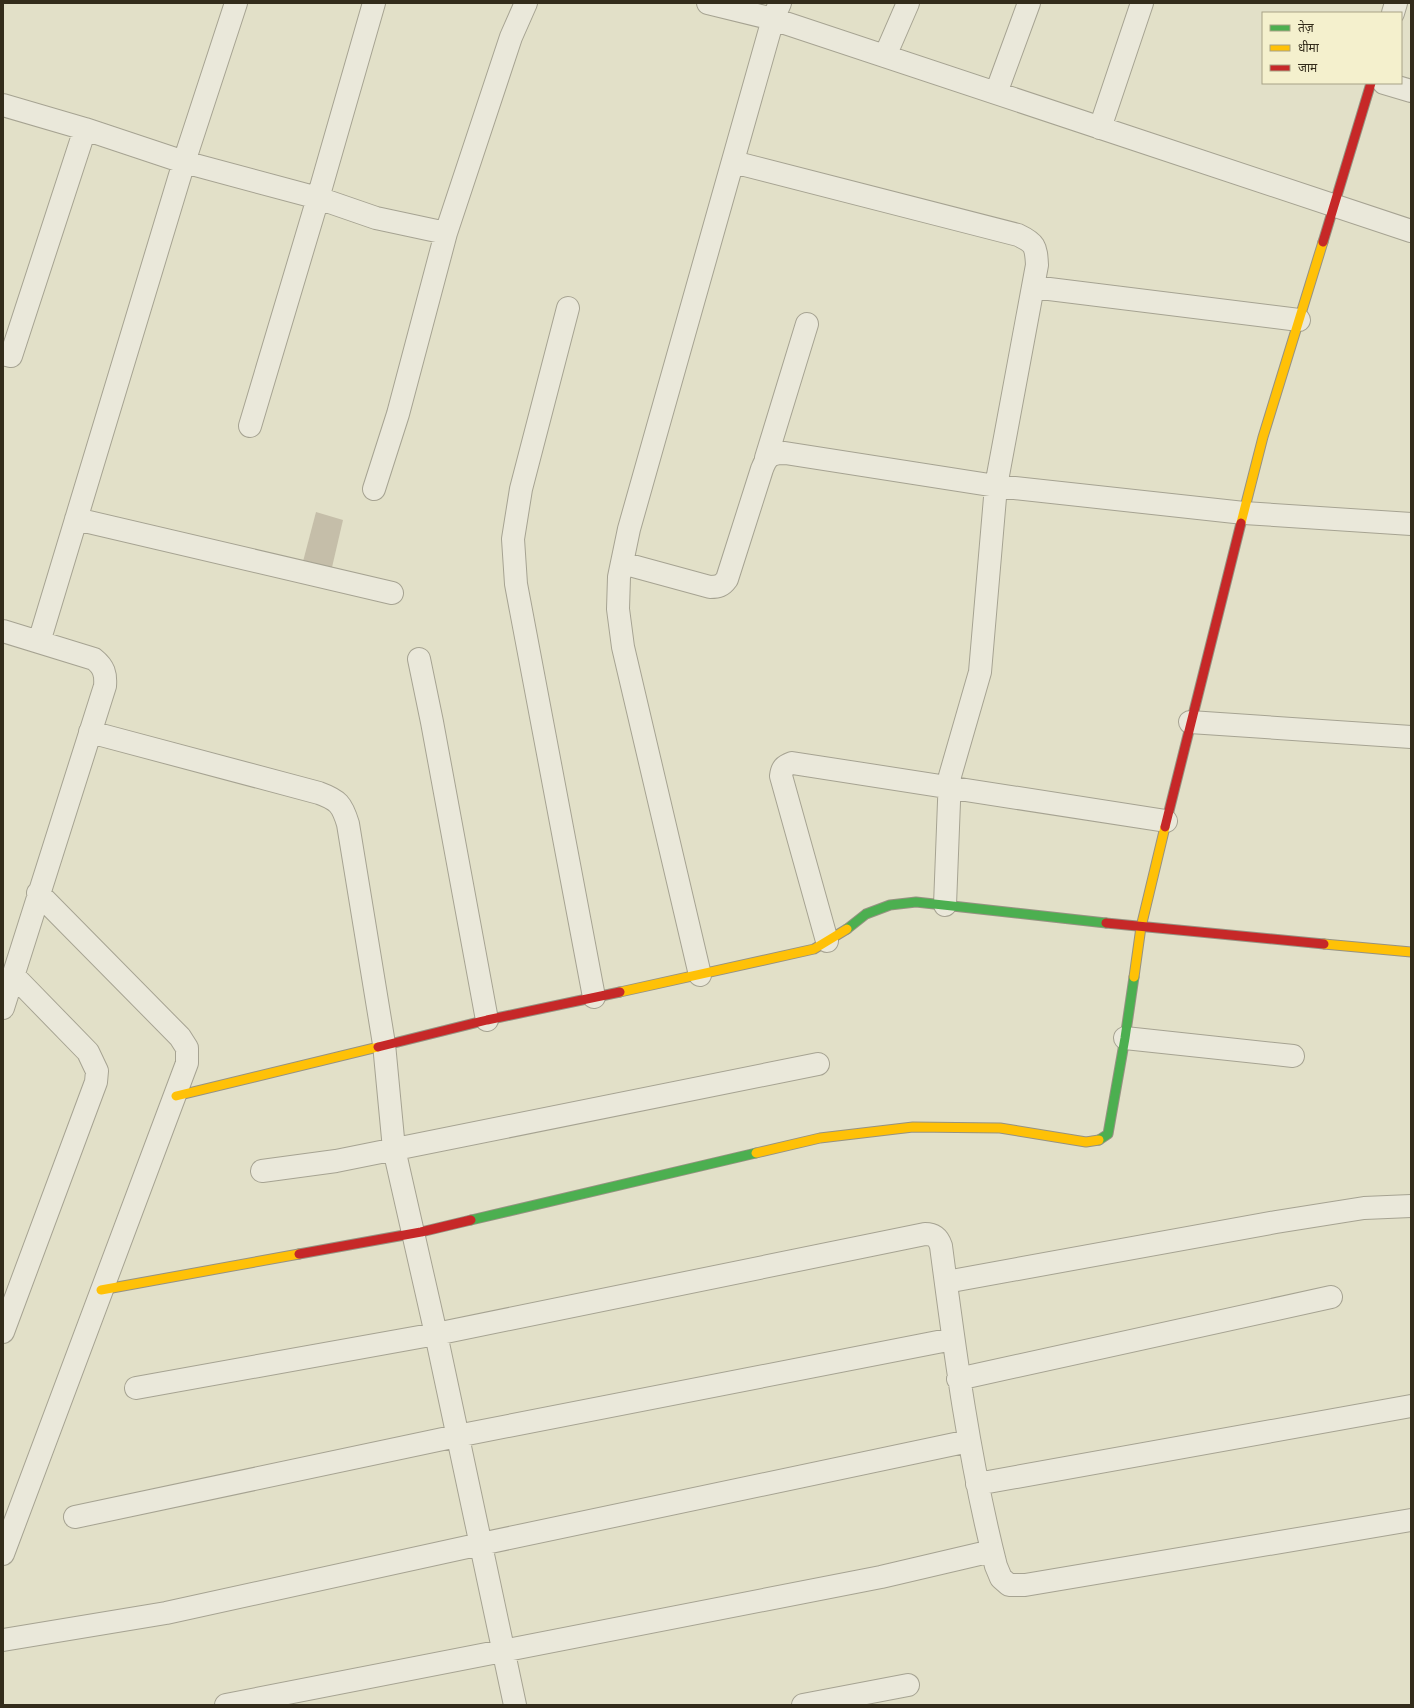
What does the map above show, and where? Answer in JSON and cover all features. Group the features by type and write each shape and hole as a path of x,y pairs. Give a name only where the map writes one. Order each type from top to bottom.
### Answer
{"street":[{"path":"39,642 184,162 236,3"},
{"path":"250,426 374,3"},
{"path":"374,489 398,414 446,233 511,37 526,3"},
{"path":"708,3 776,11 885,56 1411,231"},
{"path":"885,56 908,3"},
{"path":"996,93 1029,3"},
{"path":"1100,128 1142,3"},
{"path":"700,975 623,647 618,609 619,577 631,521 776,11"},
{"path":"101,1290 414,1233 820,1138 913,1127 1000,1128 1086,1142 1099,1140 1108,1134 1125,1038 1141,926 1190,722 1263,438 1372,84"},
{"path":"1387,84 1411,91"},
{"path":"3,105 85,129 184,162 318,198 376,218 446,233"},
{"path":"3,354 10,356 85,129"},
{"path":"733,162 1018,234 1031,241 1036,250 1037,265 996,486 980,672 950,776 945,905"},
{"path":"1033,287 1299,320"},
{"path":"568,308 521,489 513,539 516,584 594,996"},
{"path":"622,563 710,586 717,587 724,584 727,579 766,458 806,324"},
{"path":"766,458 776,453 785,453 996,486 1244,513 1411,524"},
{"path":"76,519 392,593"},
{"path":"3,631 94,659 102,665 106,674 105,686 38,893 3,1008"},
{"path":"419,659 432,722 486,1020"},
{"path":"1190,722 1411,738"},
{"path":"90,732 319,793 334,798 343,809 348,824 384,1044 394,1149 436,1334 515,1705"},
{"path":"828,941 781,776 782,770 786,765 792,763 1166,821"},
{"path":"3,1554 101,1290 176,1096 187,1063 187,1048 180,1037 38,893"},
{"path":"176,1096 486,1020 594,996 700,975 814,948 842,934 866,914 890,905 916,902 1141,926 1411,952"},
{"path":"3,1332 96,1082 97,1071 88,1052 13,975"},
{"path":"1125,1038 1292,1056"},
{"path":"262,1171 336,1161 818,1064"},
{"path":"946,1282 1276,1222 1364,1208 1411,1206"},
{"path":"136,1388 436,1334 925,1234 932,1234 938,1238 941,1246 958,1379 977,1484 992,1551 1001,1578 1009,1585 1025,1585 1411,1520"},
{"path":"958,1379 1331,1297"},
{"path":"75,1517 457,1436 953,1339"},
{"path":"977,1484 1411,1406"},
{"path":"3,1640 166,1614 481,1544 969,1441"},
{"path":"226,1705 881,1577 992,1551"},
{"path":"803,1705 908,1685"}],"building":[{"path":"316,512 343,520 330,576 301,569"}],"traffic: fast":[{"path":"847,929 866,914 890,905 916,902 1106,923"},
{"path":"1099,1140 1108,1134 1134,977"},
{"path":"471,1220 756,1153"}],"traffic: slow":[{"path":"1241,523 1263,437 1323,242"},
{"path":"1134,977 1141,927 1165,827"},
{"path":"620,992 814,949 847,929"},
{"path":"1324,944 1411,952"},
{"path":"176,1096 378,1047"},
{"path":"756,1153 820,1138 913,1127 1000,1128 1086,1142 1099,1140"},
{"path":"101,1290 299,1254"}],"traffic: jam":[{"path":"1323,242 1371,84"},
{"path":"1165,827 1241,523"},
{"path":"1106,923 1324,944"},
{"path":"378,1047 487,1020 620,992"},
{"path":"299,1254 421,1232 471,1220"}]}
